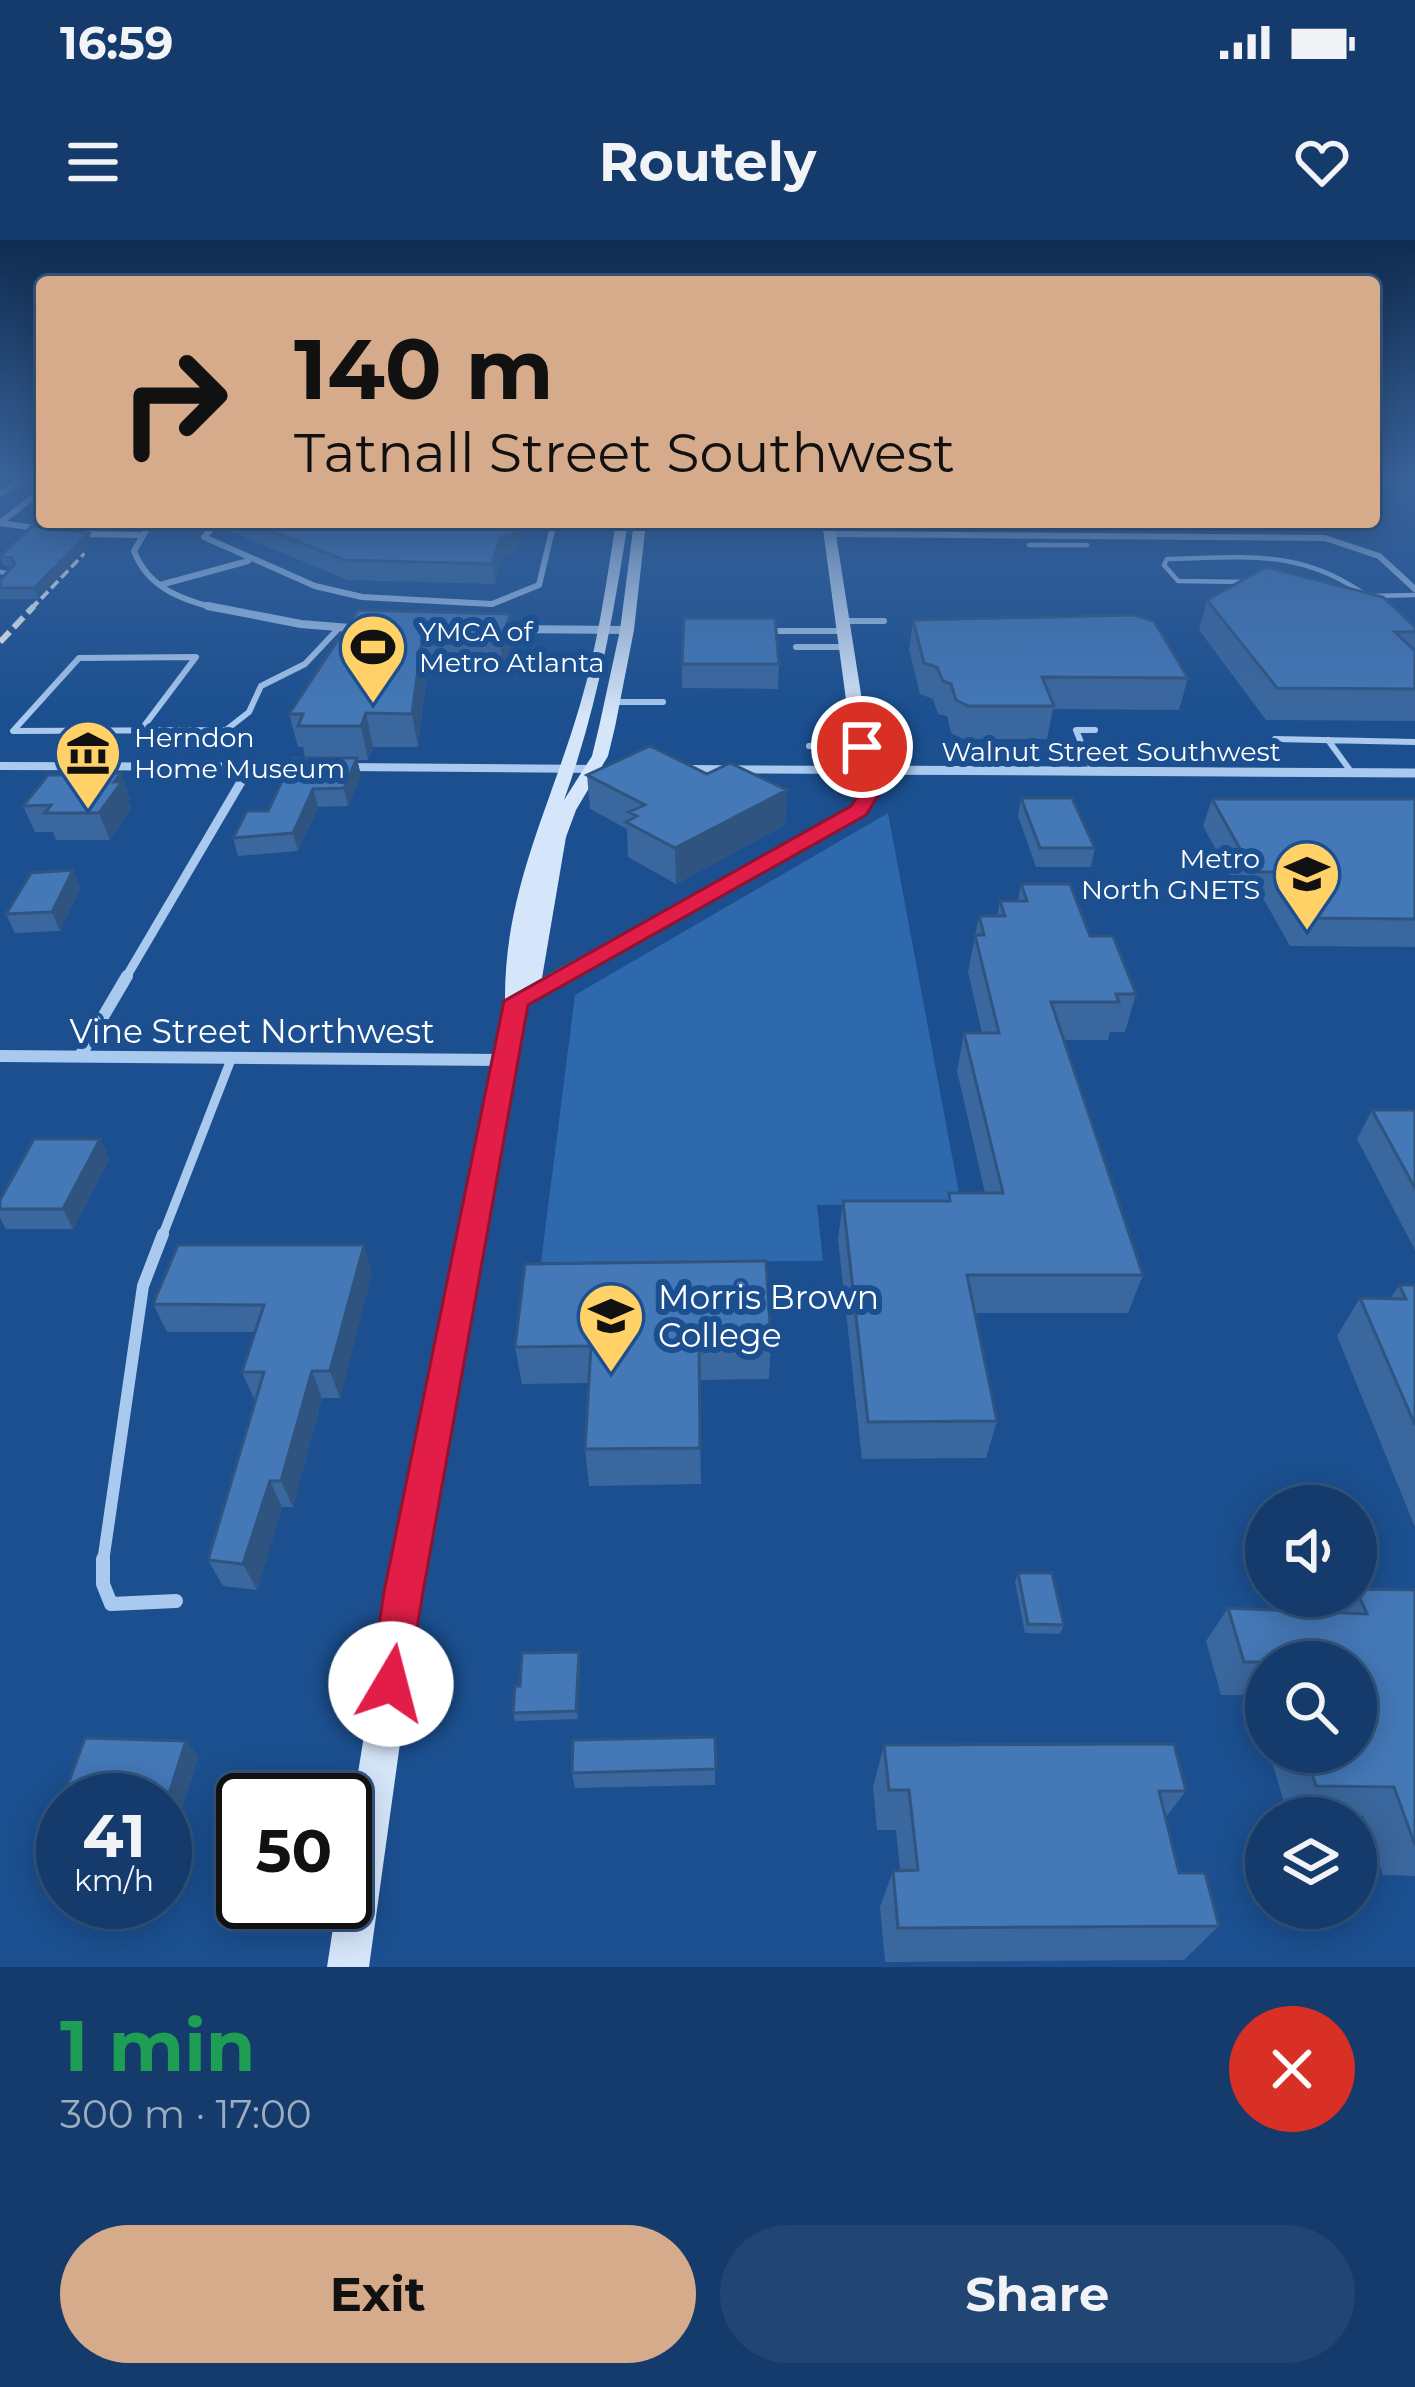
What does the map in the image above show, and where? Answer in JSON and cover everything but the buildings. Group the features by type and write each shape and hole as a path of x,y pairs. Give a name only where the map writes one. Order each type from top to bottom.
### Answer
{"street":[{"path":"137,558 160,585 188,601 230,614 338,629 382,629"},
{"path":"242,558 362,597 492,604 538,585 545,558"},
{"path":"348,1967 404,1592 516,1001 513,973 536,843 588,705 616,558"},
{"path":"516,1001 534,973 557,837 600,756 627,630 636,558"},
{"path":"516,1001 859,811 868,796 866,772 833,558"},
{"path":"1381,558 1415,592"},
{"path":"160,585 249,561"},
{"path":"492,629 627,630"},
{"path":"0,766 615,770"},
{"path":"80,1056 250,766"},
{"name":"Walnut Street Southwest","path":"661,770 1415,773"},
{"name":"Vine Street Northwest","path":"0,1056 504,1060"}],"lane":[{"path":"1255,583 1178,581 1164,565 1168,559 1258,558"},
{"path":"1297,558 1316,562 1369,596 1380,610"},
{"path":"0,572 12,574 0,586"},
{"path":"1331,590 1369,596 1415,592"},
{"path":"796,647 884,621"},
{"path":"141,730 196,657 79,658 13,730 141,730 226,730 237,725 261,686 305,664 338,629"},
{"path":"758,631 844,633"},
{"path":"612,702 663,702"},
{"path":"1093,772 1076,730 1095,730"},
{"path":"1275,740 1415,742"},
{"path":"1328,740 1352,773"},
{"path":"809,746 862,747"},
{"path":"176,1601 111,1604 103,1584 104,1559 142,1286 232,1057"}],"shaded area":[{"path":"888,813 961,1204 817,1205 823,1261 541,1262 575,995"}],"railway":[{"path":"31,609 80,558"},
{"path":"0,642 34,606"}],"place":[{"name":"YMCA of Metro Atlanta","path":"373,706"},
{"name":"Herndon Home Museum","path":"88,812"},
{"name":"Metro North GNETS","path":"1307,933"},
{"name":"Morris Brown College","path":"611,1375"}],"route":[{"path":"391,1684 404,1592 516,1001 859,811 868,796 862,747"}]}
